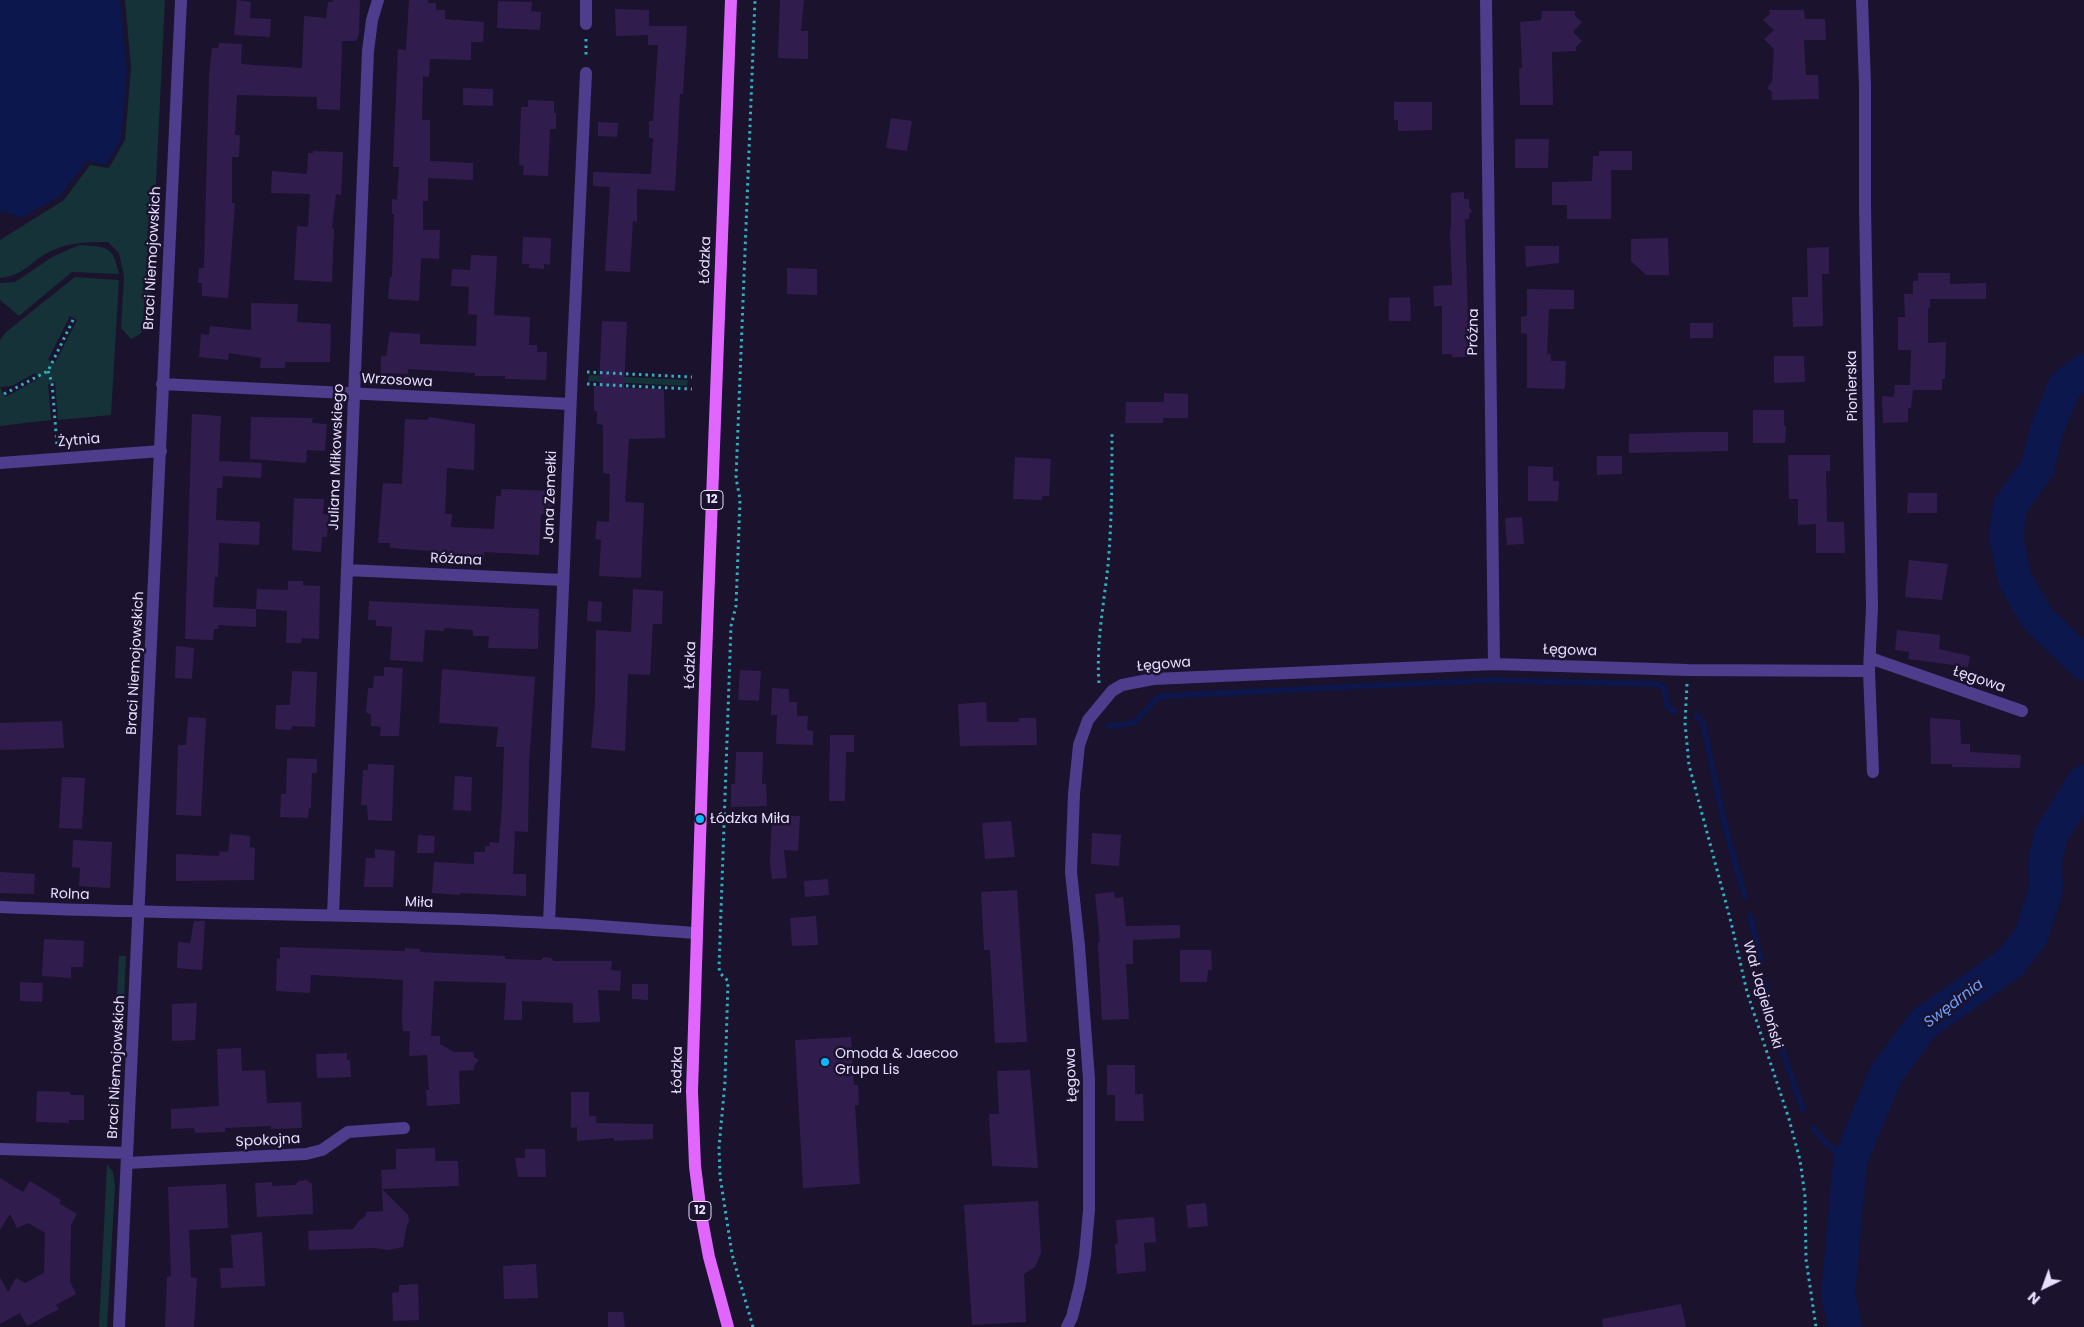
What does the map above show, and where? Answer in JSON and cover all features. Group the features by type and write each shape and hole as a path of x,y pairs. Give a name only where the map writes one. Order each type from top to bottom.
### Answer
{"main road":[{"name":"Łódzka","path":"728,1327 709,1257 695,1166 692,1091 696,934 731,0"}],"street":[{"name":"Braci Niemojowskich","path":"118,1327 140,912 161,451 162,384 182,0"},
{"name":"Juliana Miłkowskiego","path":"333,916 368,51 378,0"},
{"path":"586,0 586,24"},
{"name":"Próżna","path":"1486,0 1494,664"},
{"name":"Pionierska","path":"1862,0 1865,85 1865,206 1872,607 1870,665 1873,772"},
{"name":"Jana Zemełki","path":"550,923 571,377 586,72"},
{"name":"Wrzosowa","path":"162,384 570,404"},
{"name":"Żytnia","path":"0,463 161,451"},
{"name":"Różana","path":"347,570 563,580"},
{"name":"Łęgowa","path":"1067,1327 1077,1299 1085,1255 1089,1173 1088,1079 1080,946 1071,872 1074,794 1079,745 1088,720 1100,703 1112,691 1122,685 1153,679 1494,664 1688,670 1870,665 2022,710"},
{"name":"Rolna","path":"0,907 140,912"},
{"name":"Miła","path":"140,912 550,923 696,934"},
{"name":"Spokojna","path":"0,1149 127,1158 306,1154 322,1150 348,1132 404,1128"}],"path":[{"path":"753,1327 732,1254 720,1176 719,1147 725,1082 728,981 720,973 719,968 731,626 736,606 740,499 736,478 755,0"},
{"path":"586,24 586,72"},
{"path":"4,394 48,372 74,318"},
{"path":"48,372 52,383 58,458"},
{"path":"571,377 692,377"},
{"path":"571,377 692,389"},
{"path":"1100,703 1097,657 1108,566 1112,504 1112,431"},
{"name":"Wał Jagielloński","path":"1688,670 1685,723 1689,765 1731,922 1747,992 1789,1118 1800,1160 1805,1196 1806,1259 1816,1327"}],"green space":[{"path":"125,0 165,0 149,324 139,335 131,339 121,328 124,277 119,253 108,242 79,243 58,248 44,255 22,271 0,278 0,240 64,200 90,165 109,168 125,140 131,68"},
{"path":"79,245 107,249 114,258 119,274 72,272 19,316 0,300 0,283 15,282 52,257"},
{"path":"75,277 119,280 111,415 58,420 55,382 48,384 51,420 0,426 0,387 0,340 6,332","holes":["70,316 77,320 55,363 48,360","35,373 38,379 5,397 0,387 12,386"]},
{"path":"589,375 688,380 687,386 588,381"},
{"path":"119,956 126,956 118,1127 115,1136 109,1141"},
{"path":"107,1164 113,1172 115,1186 107,1327 99,1327"}],"shaded area":[{"path":"0,0 120,0 127,71 121,140 106,165 87,161 60,196 20,218 1,210 0,218"}],"building":[{"path":"237,0 251,2 250,18 271,19 270,37 234,35"},
{"path":"333,0 360,0 359,34 356,41 342,41 340,110 317,109 317,97 237,95 235,135 240,135 239,157 232,157 232,203 235,203 228,298 202,296 202,283 198,283 199,268 204,268 209,76 212,48 218,48 219,43 242,44 241,64 302,68 304,16 326,18 328,2 333,2"},
{"path":"409,0 428,0 428,3 436,3 436,10 445,10 445,19 484,22 483,42 471,42 471,60 430,59 429,77 423,76 422,120 430,120 430,161 473,163 473,180 428,178 428,201 423,201 423,230 440,230 439,259 421,258 419,301 388,299 390,277 392,277 394,214 392,214 392,199 397,200 399,167 393,167 398,49 406,50"},
{"path":"780,0 804,0 801,31 808,31 808,59 778,58"},
{"path":"498,1 532,2 531,11 541,12 540,30 497,28"},
{"path":"615,9 649,10 649,26 687,26 683,94 680,94 675,191 637,189 637,222 633,221 630,272 605,271 610,187 593,186 593,172 651,174 653,138 649,138 649,121 653,121 658,45 648,45 648,35 616,36"},
{"path":"1769,10 1804,10 1805,19 1825,19 1826,40 1804,40 1806,75 1818,75 1819,99 1772,100 1772,92 1767,88 1772,82 1774,49 1764,39 1774,30 1763,20 1770,14"},
{"path":"1542,11 1575,11 1575,16 1582,22 1573,32 1582,41 1576,47 1576,51 1552,52 1553,105 1520,105 1519,68 1522,68 1520,22 1541,20"},
{"path":"463,88 493,89 493,106 463,105"},
{"path":"528,100 554,101 556,129 550,129 548,176 523,175 524,166 519,165 521,107 528,107"},
{"path":"1394,102 1432,102 1432,130 1398,131 1398,120 1394,120"},
{"path":"891,118 912,121 907,151 886,148"},
{"path":"598,122 618,123 617,137 598,136"},
{"path":"1515,139 1549,139 1548,168 1515,168"},
{"path":"313,151 343,152 341,195 336,194 332,228 334,229 332,282 294,280 297,226 308,227 310,194 271,193 272,171 307,174 308,153 313,153"},
{"path":"1599,151 1632,151 1632,170 1611,170 1611,219 1567,219 1567,205 1552,205 1552,182 1592,181 1593,156 1599,156"},
{"path":"1464,192 1464,199 1469,199 1469,206 1472,212 1469,214 1469,219 1465,219 1469,357 1452,357 1452,354 1442,354 1442,306 1434,306 1433,286 1452,285 1451,193"},
{"path":"523,237 551,238 550,265 544,264 544,269 529,268 529,264 522,264"},
{"path":"1668,238 1669,275 1646,275 1631,261 1631,239"},
{"path":"1525,246 1559,246 1559,263 1526,267"},
{"path":"1829,247 1829,274 1822,274 1823,326 1793,327 1792,297 1808,297 1807,248"},
{"path":"471,255 497,256 494,315 530,317 529,345 537,345 537,352 547,352 546,380 505,379 505,376 475,376 475,373 408,369 408,374 381,373 381,356 386,356 390,332 420,334 420,344 476,346 477,315 468,314 469,287 451,286 452,269 470,270"},
{"path":"787,268 817,269 817,295 787,294"},
{"path":"1918,273 1950,273 1950,284 1986,283 1986,299 1930,299 1930,308 1928,308 1928,343 1946,342 1945,379 1942,379 1942,390 1913,390 1911,408 1908,408 1908,422 1883,423 1882,396 1894,397 1895,385 1910,385 1911,350 1898,350 1898,317 1905,317 1904,294 1913,294 1913,281 1918,281"},
{"path":"1527,289 1574,290 1574,309 1549,309 1547,354 1551,354 1551,361 1566,361 1565,389 1527,388 1527,334 1521,333 1521,317 1527,316"},
{"path":"1410,297 1411,321 1389,321 1389,298"},
{"path":"251,303 298,304 297,322 331,324 330,362 285,362 285,368 260,368 261,358 229,353 228,360 199,357 201,334 209,335 210,326 251,330"},
{"path":"602,321 627,322 624,388 664,389 665,438 629,439 625,502 644,503 641,578 599,576 601,540 595,539 597,521 609,522 610,474 603,473 603,425 597,424 597,411 594,411 594,386 599,386"},
{"path":"1690,323 1713,323 1713,338 1690,338"},
{"path":"1774,356 1804,356 1805,382 1774,383"},
{"path":"1164,393 1188,394 1188,418 1163,418 1163,423 1125,423 1126,402 1164,402"},
{"path":"1753,410 1784,410 1784,426 1786,426 1785,443 1753,443"},
{"path":"192,414 221,416 219,461 262,463 261,478 223,476 222,488 217,488 216,520 260,522 259,545 219,543 218,577 215,577 213,607 256,609 256,627 218,625 218,629 214,629 213,640 185,639"},
{"path":"251,417 313,418 312,423 327,424 325,451 307,450 306,463 250,459"},
{"path":"429,417 475,424 474,470 447,468 445,514 452,514 451,527 494,529 496,496 501,496 501,489 553,491 552,514 541,514 539,555 484,552 484,559 466,558 466,554 430,555 430,551 390,548 390,543 378,543 383,483 402,484 405,419 428,420"},
{"path":"1728,432 1728,451 1629,453 1629,434"},
{"path":"1788,455 1830,455 1830,471 1826,471 1827,522 1844,522 1845,553 1816,553 1816,524 1798,525 1798,499 1789,499"},
{"path":"1597,456 1622,456 1622,474 1597,475"},
{"path":"1015,457 1051,459 1049,496 1042,496 1042,500 1013,499"},
{"path":"1528,466 1553,467 1553,481 1559,481 1558,501 1528,501"},
{"path":"1908,493 1937,493 1937,513 1907,513"},
{"path":"294,498 324,499 323,514 329,514 327,537 322,537 321,552 292,550"},
{"path":"1522,517 1524,544 1507,545 1505,518"},
{"path":"1909,560 1948,564 1942,600 1905,597"},
{"path":"288,581 303,581 303,585 320,586 319,639 302,638 301,643 286,643 287,611 256,609 257,589 288,590"},
{"path":"633,589 663,591 662,624 653,624 650,675 628,674 625,751 591,748 595,706 596,630 631,632"},
{"path":"369,601 539,609 538,649 488,648 489,636 473,636 473,630 444,628 444,631 425,630 423,662 390,660 392,627 376,626 376,620 368,620"},
{"path":"588,601 602,602 601,622 587,621"},
{"path":"1897,630 1940,635 1939,649 1970,656 1968,667 1908,659 1909,652 1895,650"},
{"path":"176,646 194,648 192,679 175,678"},
{"path":"384,667 403,668 399,736 380,736 381,727 371,726 371,714 366,713 368,688 373,688 374,676 384,676"},
{"path":"442,669 535,677 529,764 528,832 515,831 513,874 526,874 526,896 432,893 434,862 474,864 474,852 485,852 485,846 490,846 489,842 499,843 502,806 504,747 496,747 498,727 439,723"},
{"path":"740,670 761,671 759,701 738,700"},
{"path":"292,671 317,672 315,727 292,726 291,730 275,729 276,705 290,705"},
{"path":"772,688 789,689 789,702 797,702 797,716 808,716 807,730 813,731 813,745 776,744 777,715 771,715"},
{"path":"986,702 987,722 1019,722 1019,718 1036,718 1037,745 960,746 958,704"},
{"path":"188,717 206,718 201,816 176,815 178,745 186,745"},
{"path":"1930,718 1960,720 1961,744 1970,744 1970,752 2021,755 2020,768 1952,767 1952,764 1931,764"},
{"path":"62,721 64,748 0,750 0,723"},
{"path":"830,735 854,735 854,752 846,752 845,801 829,801"},
{"path":"736,752 763,752 762,784 766,784 767,806 731,807 731,784 735,784"},
{"path":"287,758 317,759 317,773 312,773 311,808 309,808 308,818 280,817 281,794 286,794"},
{"path":"368,764 394,765 392,821 368,820 367,805 361,805 363,770 368,770"},
{"path":"455,776 472,777 471,811 453,810"},
{"path":"62,777 85,778 82,829 59,828"},
{"path":"772,815 800,816 798,851 784,850 787,878 772,879 770,862"},
{"path":"1011,821 1015,857 985,859 982,823"},
{"path":"1092,833 1121,835 1119,866 1091,864"},
{"path":"230,834 250,836 250,847 255,848 254,880 176,881 176,854 219,856 220,851 228,852"},
{"path":"418,835 435,836 434,853 417,853"},
{"path":"73,840 112,842 110,888 79,886 80,868 72,867"},
{"path":"375,849 395,851 393,887 364,887 366,858 375,858"},
{"path":"0,872 35,874 34,894 0,893"},
{"path":"828,879 829,895 805,897 804,881"},
{"path":"1017,890 1027,1042 995,1043 990,950 984,950 981,892"},
{"path":"1114,892 1115,898 1123,897 1126,926 1180,925 1180,938 1133,940 1133,964 1126,964 1129,1019 1102,1020 1098,942 1100,942 1095,894"},
{"path":"816,916 818,945 792,946 790,918"},
{"path":"194,921 205,921 202,970 177,968 178,942 190,943"},
{"path":"44,939 84,941 83,967 71,967 71,978 42,976"},
{"path":"280,947 405,951 405,948 420,949 420,952 505,956 505,959 541,960 544,957 551,958 554,961 612,961 611,970 621,971 620,991 598,990 600,1022 573,1023 573,1003 522,1001 522,1020 504,1020 506,983 434,981 431,1036 440,1036 440,1044 454,1052 473,1052 474,1057 479,1060 474,1065 474,1070 459,1071 460,1104 427,1106 426,1090 429,1090 427,1055 409,1056 410,1031 403,1031 403,980 311,975 310,993 276,991 277,958 280,959"},
{"path":"1180,950 1211,950 1212,970 1208,970 1207,982 1180,982"},
{"path":"20,982 43,983 42,1002 20,1001"},
{"path":"632,984 648,984 648,1000 632,999"},
{"path":"197,1003 195,1040 172,1041 172,1004"},
{"path":"851,1037 854,1085 858,1085 859,1105 855,1105 860,1184 803,1188 795,1040"},
{"path":"241,1048 242,1071 265,1070 267,1103 301,1102 302,1128 271,1129 271,1126 225,1128 225,1132 195,1133 194,1128 171,1129 171,1109 219,1106 217,1049"},
{"path":"347,1053 347,1060 350,1060 351,1077 317,1078 316,1054"},
{"path":"1107,1065 1135,1065 1135,1094 1143,1094 1144,1121 1115,1121 1115,1095 1107,1095"},
{"path":"1030,1070 1038,1168 992,1166 989,1114 999,1114 997,1071"},
{"path":"37,1091 70,1092 70,1095 84,1095 84,1120 69,1120 69,1123 36,1122"},
{"path":"571,1092 589,1092 589,1116 596,1116 596,1123 653,1124 653,1139 614,1141 614,1138 577,1141 577,1127 571,1128"},
{"path":"435,1148 435,1161 458,1161 459,1186 382,1189 408,1215 409,1222 403,1247 389,1250 374,1248 309,1250 308,1231 353,1229 366,1216 366,1212 383,1211 381,1170 396,1169 396,1149"},
{"path":"525,1149 545,1149 546,1177 518,1177 515,1158 525,1158"},
{"path":"0,1178 23,1192 30,1181 61,1200 59,1203 77,1214 71,1225 70,1282 76,1294 56,1305 59,1309 27,1326 20,1313 0,1324 0,1277 8,1292 16,1278 25,1283 44,1273 45,1233 28,1223 17,1228 10,1214 0,1230"},
{"path":"306,1180 312,1184 313,1214 257,1217 255,1183 272,1182 272,1186 295,1185 299,1181"},
{"path":"226,1184 228,1228 189,1230 191,1277 197,1278 194,1327 165,1327 167,1277 171,1276 168,1187"},
{"path":"1038,1201 1041,1253 1035,1267 1024,1274 1026,1322 972,1325 964,1205"},
{"path":"1206,1203 1208,1226 1188,1228 1186,1205"},
{"path":"1154,1217 1156,1242 1144,1243 1146,1271 1117,1274 1115,1244 1118,1244 1116,1220"},
{"path":"262,1232 265,1286 221,1288 220,1268 233,1268 231,1235"},
{"path":"536,1264 538,1298 504,1299 503,1266"},
{"path":"418,1284 419,1320 393,1321 392,1293 399,1292 399,1285"},
{"path":"1681,1304 1686,1327 1603,1327 1602,1319"},
{"path":"608,1312 623,1312 625,1327 608,1327"}],"waterway":[{"name":"Swędrnia","path":"2084,371 2065,386 2047,429 2038,467 2010,506 2006,537 2015,580 2038,619 2084,663"},
{"path":"1109,726 1134,723 1157,698 1164,696 1488,680 1658,684 1665,689 1667,706 1675,712"},
{"path":"1696,714 1703,723 1724,822 1745,897"},
{"name":"Swędrnia","path":"1845,1327 1838,1295 1850,1161 1886,1074 1924,1023 2010,963 2031,936 2046,889 2045,862 2051,835 2084,782"},
{"path":"1750,916 1761,960"},
{"path":"1765,982 1773,1023"},
{"path":"1780,1044 1803,1110"},
{"path":"1813,1128 1826,1143 1850,1161"}],"place":[{"name":"Łódzka Miła","path":"700,819"},
{"name":"Omoda & Jaecoo Grupa Lis","path":"825,1062"}]}
